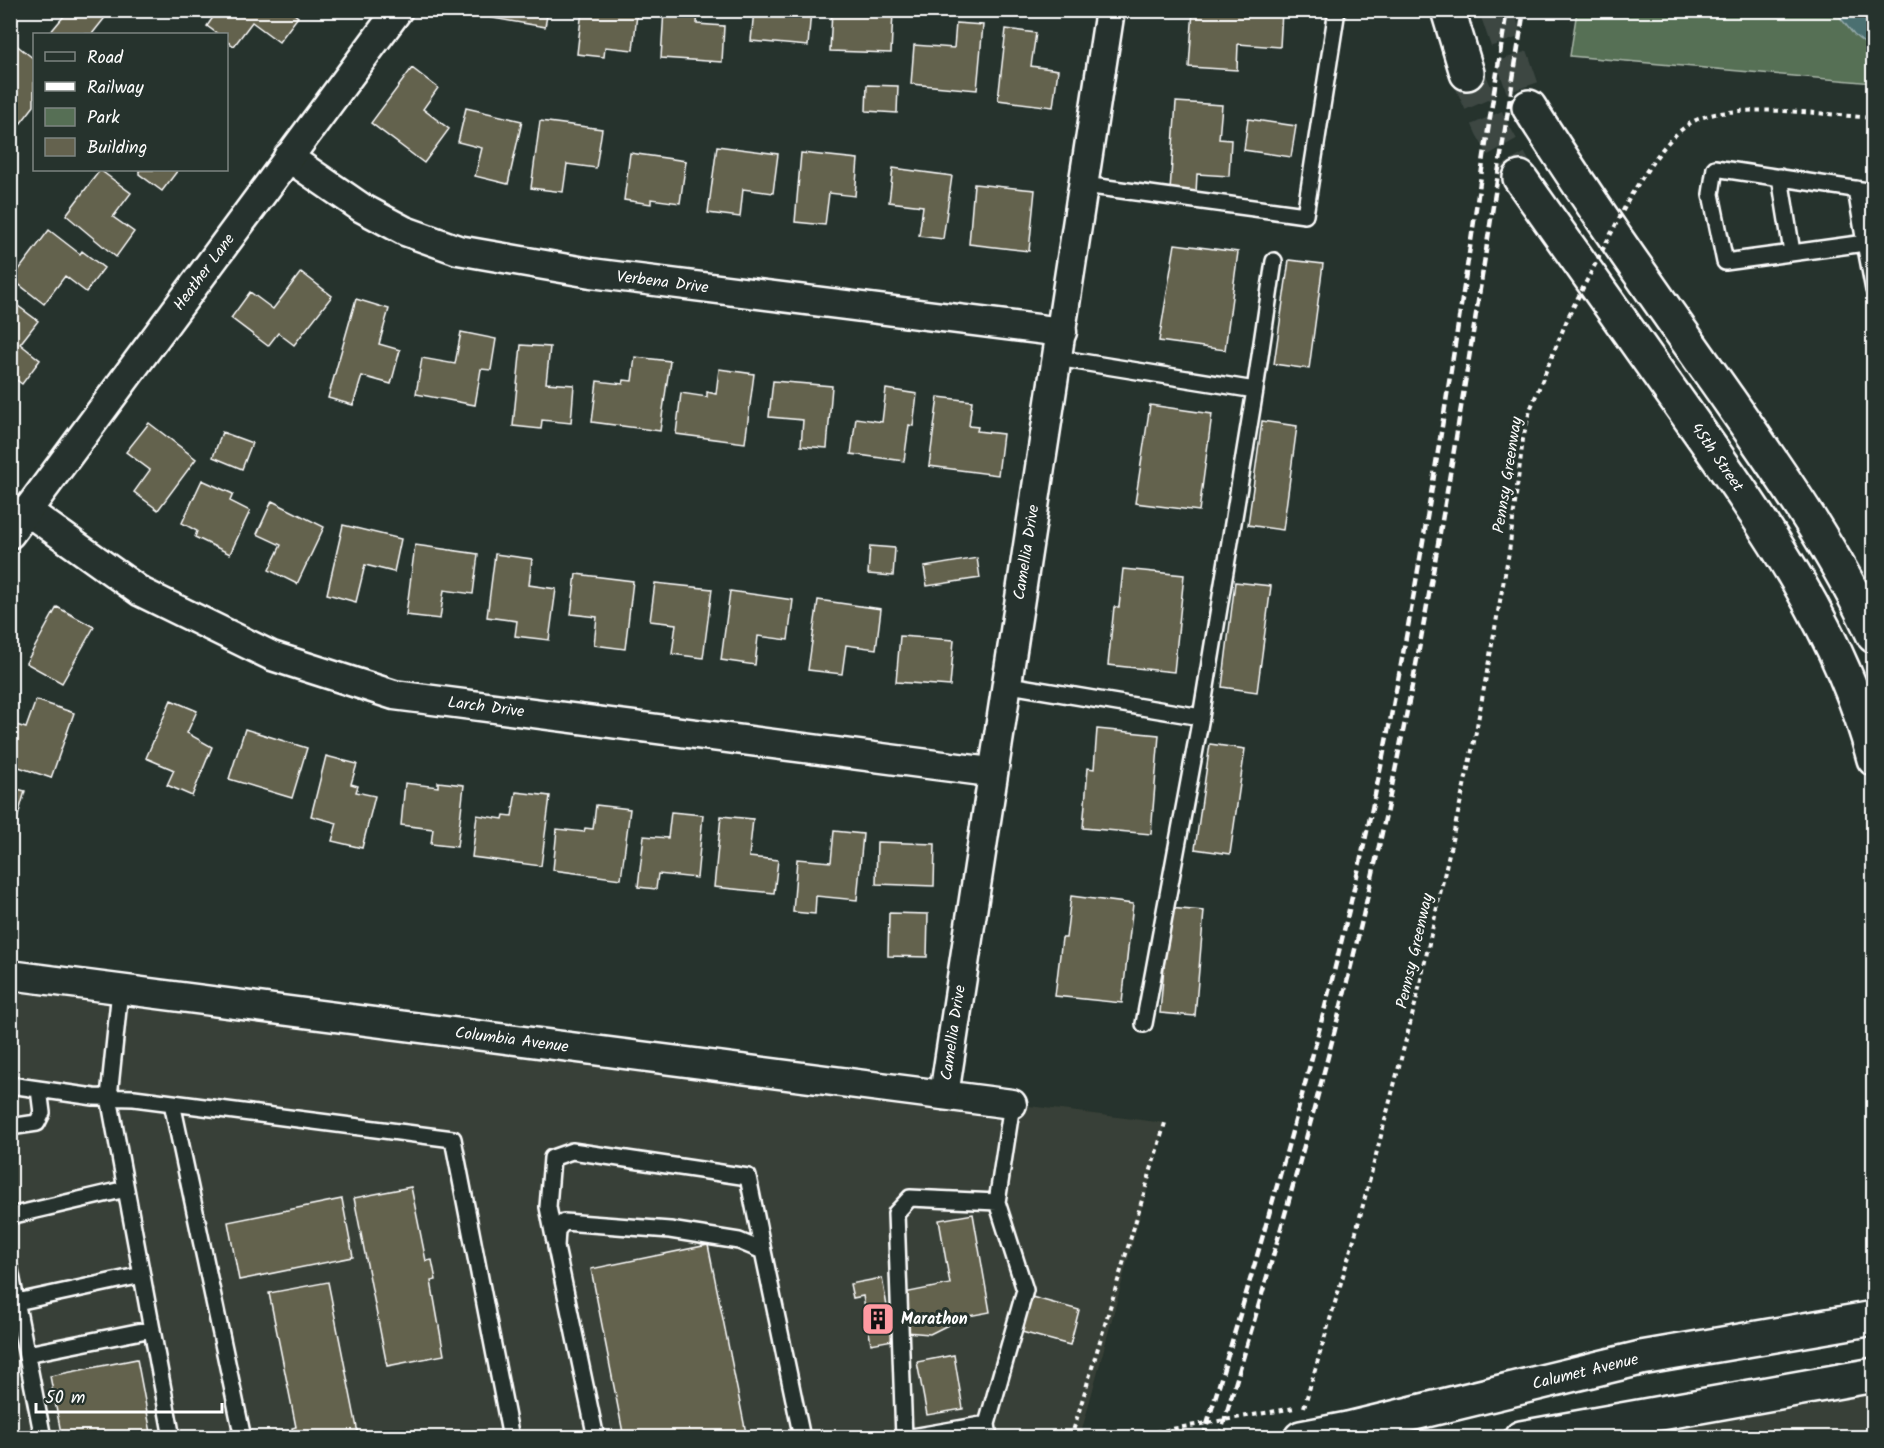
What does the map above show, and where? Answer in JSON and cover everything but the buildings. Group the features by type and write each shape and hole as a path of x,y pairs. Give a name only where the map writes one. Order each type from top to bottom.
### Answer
{"main road":[{"path":"1448,10 1467,73"},
{"path":"1529,106 1575,178 1786,483 1839,566 1874,636"},
{"name":"45th Street","path":"1520,178 1747,500 1799,584 1833,649 1872,747"},
{"name":"Calumet Avenue","path":"1301,1437 1348,1429 1641,1358 1874,1318"},
{"path":"1521,1437 1874,1375"}],"street":[{"name":"Heather Lane","path":"10,534 398,10"},
{"name":"Camellia Drive","path":"944,1095 990,772 1110,10"},
{"name":"Verbena Drive","path":"288,156 362,208 405,231 458,250 591,273 1059,345"},
{"name":"Larch Drive","path":"26,510 141,592 273,656 394,694 990,772"},
{"name":"Columbia Avenue","path":"10,975 1012,1104"}],"lane":[{"path":"1084,185 1305,215 1337,10"},
{"path":"1866,243 1725,262 1711,194 1715,168 1874,192"},
{"path":"1780,177 1792,252"},
{"path":"1856,189 1874,290"},
{"path":"1144,1024 1201,717 1274,261"},
{"path":"1059,345 1255,390"},
{"path":"1004,684 1201,717"},
{"path":"120,990 109,1097 172,1437"},
{"path":"10,1085 453,1139 511,1437"},
{"path":"10,1128 38,1123 42,1113 39,1089"},
{"path":"172,1103 243,1437"},
{"path":"997,1202 909,1197 896,1213 905,1437 988,1431 1025,1290 997,1202 1012,1104"},
{"path":"596,1437 548,1207 552,1158 572,1151 748,1177 802,1437"},
{"path":"10,1216 126,1189"},
{"path":"556,1247 557,1230 564,1222 577,1221 670,1230 727,1239 763,1251"},
{"path":"10,1270 43,1437"},
{"path":"16,1302 142,1275"},
{"path":"27,1354 152,1329"}],"path":[{"name":"Pennsy Greenway","path":"1120,1437 1304,1407 1356,1232 1418,997 1475,737 1509,552 1523,439 1530,410 1569,315 1631,195 1660,149 1695,121 1742,110 1874,118"},
{"path":"1071,1437 1165,1123"}],"shaded area":[{"path":"11,979 1165,1123 1080,1437 11,1438"},
{"path":"1873,1384 1873,1437 1574,1437"}],"green space":[{"path":"1577,11 1873,11 1873,83 1570,56"}],"water":[{"path":"1835,11 1873,11 1873,50 1854,35"}],"tunnel":[{"path":"1496,10 1529,107"},
{"path":"1467,73 1491,127 1520,178"}],"railway":[{"path":"1203,1438 1299,1106 1342,939 1380,771 1416,582 1448,391 1507,10"},
{"path":"1219,1438 1337,1023 1395,771 1448,486 1524,10"}],"place":[{"name":"Marathon","path":"878,1319"}]}
